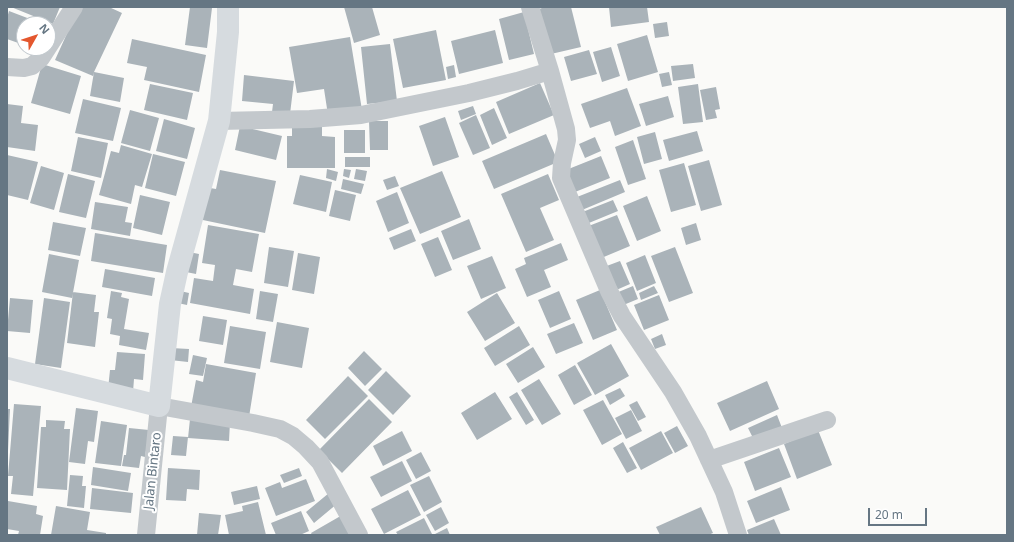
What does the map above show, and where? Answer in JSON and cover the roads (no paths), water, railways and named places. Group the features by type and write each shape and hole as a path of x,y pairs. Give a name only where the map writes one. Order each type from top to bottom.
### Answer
{"street":[{"path":"7,67 24,68 32,66 41,58 74,7"},
{"path":"159,406 170,304 177,272 219,121 228,32 228,7"},
{"path":"530,7 566,129 567,140 562,163 562,178 609,291 634,336 686,412 724,492 738,535"},
{"path":"219,121 310,119 361,115 469,93 550,71"},
{"path":"7,368 159,406 280,429 293,436 320,462 359,535"},
{"name":"Jalan Bintaro","path":"146,535 159,406"},
{"path":"708,460 827,420"}]}
